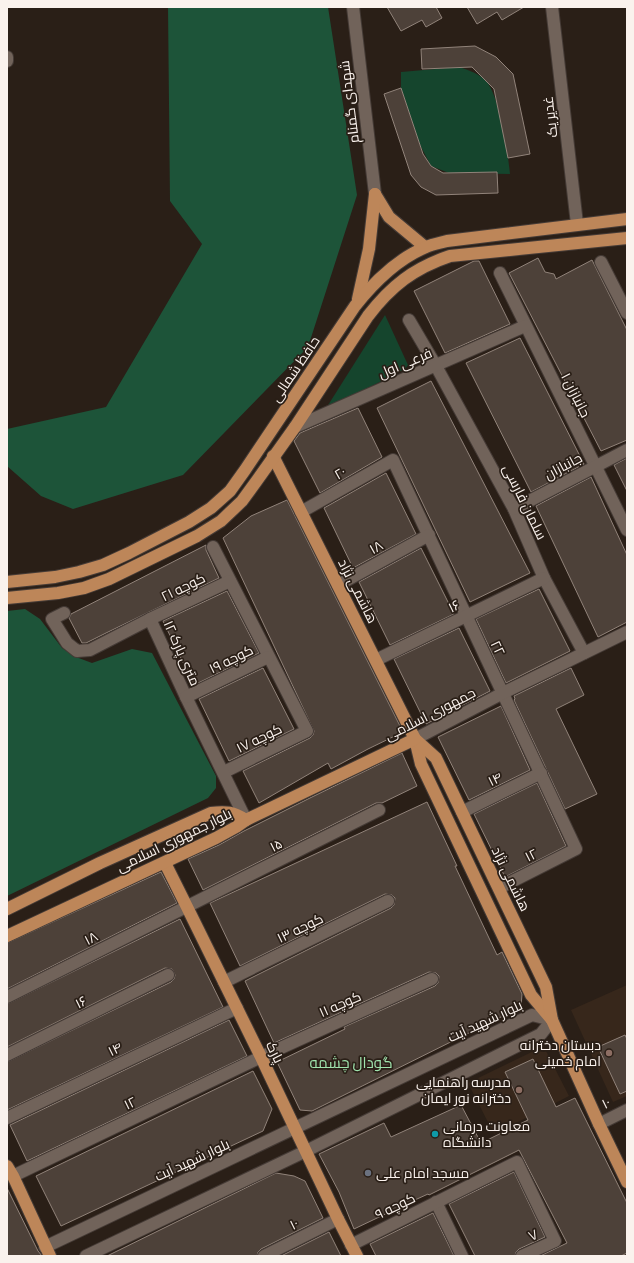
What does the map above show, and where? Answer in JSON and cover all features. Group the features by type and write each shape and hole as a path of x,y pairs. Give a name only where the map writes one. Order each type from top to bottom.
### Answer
{"main road":[{"path":"375,194 388,217 425,247"},
{"path":"355,306 361,288 369,249 375,194"},
{"name":"حافظ شمالی","path":"7,582 55,578 103,565 189,522 211,508 230,491 355,306 369,288 405,259 425,247 447,240 627,219"},
{"path":"7,598 58,593 84,588 129,570 198,536 221,521 242,501 295,427 368,316 381,299 396,285 432,262 450,256 470,253 627,238"},
{"name":"هاشمی نژاد","path":"273,456 415,739 421,764 532,995 552,1020"},
{"name":"هاشمی نژاد","path":"415,739 436,758 499,888 546,987 552,1020 599,1124 624,1169 627,1182"},
{"name":"جمهوری اسلامی","path":"246,820 415,739"},
{"name":"بلوار جمهوری اسلامی","path":"7,909 100,863 211,813 223,812 236,814 246,820 229,831 164,863 7,936"},
{"name":"پارک","path":"164,863 224,982 356,1256"},
{"path":"10,1171 47,1251"}],"street":[{"name":"شهدای گمنام","path":"354,7 375,194"},
{"name":"غدیر یک","path":"552,7 577,224"},
{"path":"601,262 627,313"},
{"name":"جانبازان ۱","path":"500,273 627,530"},
{"name":"سلمان فارسی","path":"408,320 436,366 514,509 544,578 584,653"},
{"name":"فرعی اول","path":"295,427 525,326"},
{"name":"جانبازان","path":"514,509 627,450"},
{"name":"۲۰","path":"301,512 393,460"},
{"name":"۲۲","path":"393,460 576,849"},
{"name":"۱۸","path":"338,585 429,535"},
{"path":"213,547 268,658"},
{"name":"۱۶","path":"376,660 544,578"},
{"name":"کوچه ۲۱","path":"150,620 230,581"},
{"name":"۱۲ متری پارک","path":"64,613 52,619 66,644 77,651 90,650 150,620 246,820"},
{"name":"جمهوری اسلامی","path":"415,739 503,693 627,632"},
{"name":"کوچه ۱۹","path":"186,697 268,658"},
{"name":"کوچه ۱۷","path":"224,772 307,731 268,658"},
{"name":"۱۴","path":"462,812 541,772"},
{"name":"۱۵","path":"187,907 379,810"},
{"name":"۱۲","path":"499,888 576,849"},
{"name":"کوچه ۱۳","path":"224,982 388,901"},
{"name":"۱۸","path":"7,997 187,907"},
{"name":"۱۶","path":"7,1055 168,975"},
{"name":"کوچه ۱۱","path":"260,1057 432,980"},
{"name":"۱۴","path":"7,1118 236,1008"},
{"name":"بلوار شهید آیت","path":"47,1251 295,1128 532,1015 552,1020"},
{"path":"86,1256 306,1152 541,1034 552,1020"},
{"name":"۱۲","path":"10,1171 260,1057"},
{"name":"۱۰","path":"599,1124 627,1110"},
{"name":"کوچه ۹","path":"351,1245 517,1162 555,1242"},
{"path":"436,1202 462,1256"},
{"name":"۱۰","path":"264,1256 338,1219"},
{"name":"۷","path":"522,1256 555,1242"}],"shaded area":[{"name":"دبستان دخترانه امام خمینی","path":"627,985 627,1096 613,1102 571,1010"},
{"name":"مدرسه راهنمایی دخترانه نور ایمان","path":"538,1049 546,1051 569,1096 494,1134 468,1083"}],"green space":[{"path":"168,7 328,7 357,195 308,347 183,475 73,509 41,496 7,466 7,429 106,407 202,244 170,201"},
{"path":"459,67 480,76 491,88 499,111 510,174 449,173 431,166 419,143 401,88 401,72"},
{"path":"385,315 408,365 405,369 325,410"},
{"path":"25,609 40,619 62,648 76,657 92,663 132,649 152,653 216,776 216,788 208,798 7,896 7,611"}],"building":[{"path":"387,7 436,7 442,18 426,27 422,20 401,31"},
{"path":"467,7 524,7 502,20 497,12 477,24"},
{"path":"475,46 496,57 513,74 530,154 508,158 494,89 472,67 422,69 421,49"},
{"path":"401,88 423,154 431,166 443,173 497,172 498,193 436,195 421,187 411,175 384,94"},
{"path":"538,258 545,272 554,274 556,279 592,260 627,330 627,440 601,451 509,273"},
{"path":"474,261 479,261 510,324 445,353 414,291"},
{"path":"520,338 584,464 531,492 466,363"},
{"path":"431,381 530,573 470,602 377,408"},
{"path":"358,408 382,457 320,493 294,441 300,433"},
{"path":"627,458 627,491 614,465"},
{"path":"386,473 416,534 353,568 324,508"},
{"path":"591,477 627,555 627,622 598,637 536,506"},
{"path":"287,500 403,732 331,769 328,763 259,803 243,771 310,738 314,731 223,538 251,516"},
{"path":"206,545 206,550 219,578 86,643 82,643 69,618 71,614"},
{"path":"421,548 454,614 390,645 359,582"},
{"path":"539,589 570,651 506,683 476,619"},
{"path":"227,591 259,653 194,685 163,621"},
{"path":"459,628 490,691 426,724 394,659"},
{"path":"263,668 294,729 229,761 199,699"},
{"path":"571,668 584,695 556,709 597,794 565,809 514,700 514,696"},
{"path":"501,706 530,770 469,800 438,737"},
{"path":"402,753 417,786 382,803 376,803 203,890 188,859 219,845 244,831"},
{"path":"537,783 566,846 505,877 474,814"},
{"path":"427,802 497,955 502,952 522,994 521,1007 312,1111 300,1110 277,1062 345,1029 344,1027 435,986 438,983 439,976 436,973 429,972 274,1043 245,981 391,908 394,905 395,898 392,895 385,894 240,966 210,903"},
{"path":"161,872 177,903 7,989 7,943"},
{"path":"180,919 223,1007 7,1110 7,1062 171,982 175,975 172,969 165,968 7,1047 7,1004"},
{"path":"229,1020 247,1056 27,1161 10,1125"},
{"path":"625,1035 627,1039 627,1091 620,1094 598,1047"},
{"path":"533,1059 556,1107 575,1098 627,1203 627,1253 621,1256 540,1256 567,1243 519,1150 429,1195 428,1194 354,1229 339,1192 319,1154 384,1123 391,1137 461,1105 481,1143 528,1120 505,1072"},
{"path":"253,1071 272,1109 263,1131 61,1226 36,1176"},
{"path":"514,1172 545,1237 519,1249 515,1256 475,1256 449,1204"},
{"path":"276,1173 294,1176 305,1181 323,1218 261,1249 257,1256 107,1256"},
{"path":"7,1188 38,1251 42,1256 7,1256"},
{"path":"433,1213 454,1256 376,1256 370,1244"},
{"path":"329,1232 341,1256 281,1256"}],"place":[{"name":"دبستان دخترانه امام خمینی","path":"609,1053"},
{"name":"مدرسه راهنمایی دخترانه نور ایمان","path":"519,1090"},
{"name":"معاونت درمانی دانشگاه","path":"435,1134"},
{"name":"مسجد امام علی","path":"368,1173"}],"district":[{"name":"گودال چشمه","path":"351,1063"}]}
